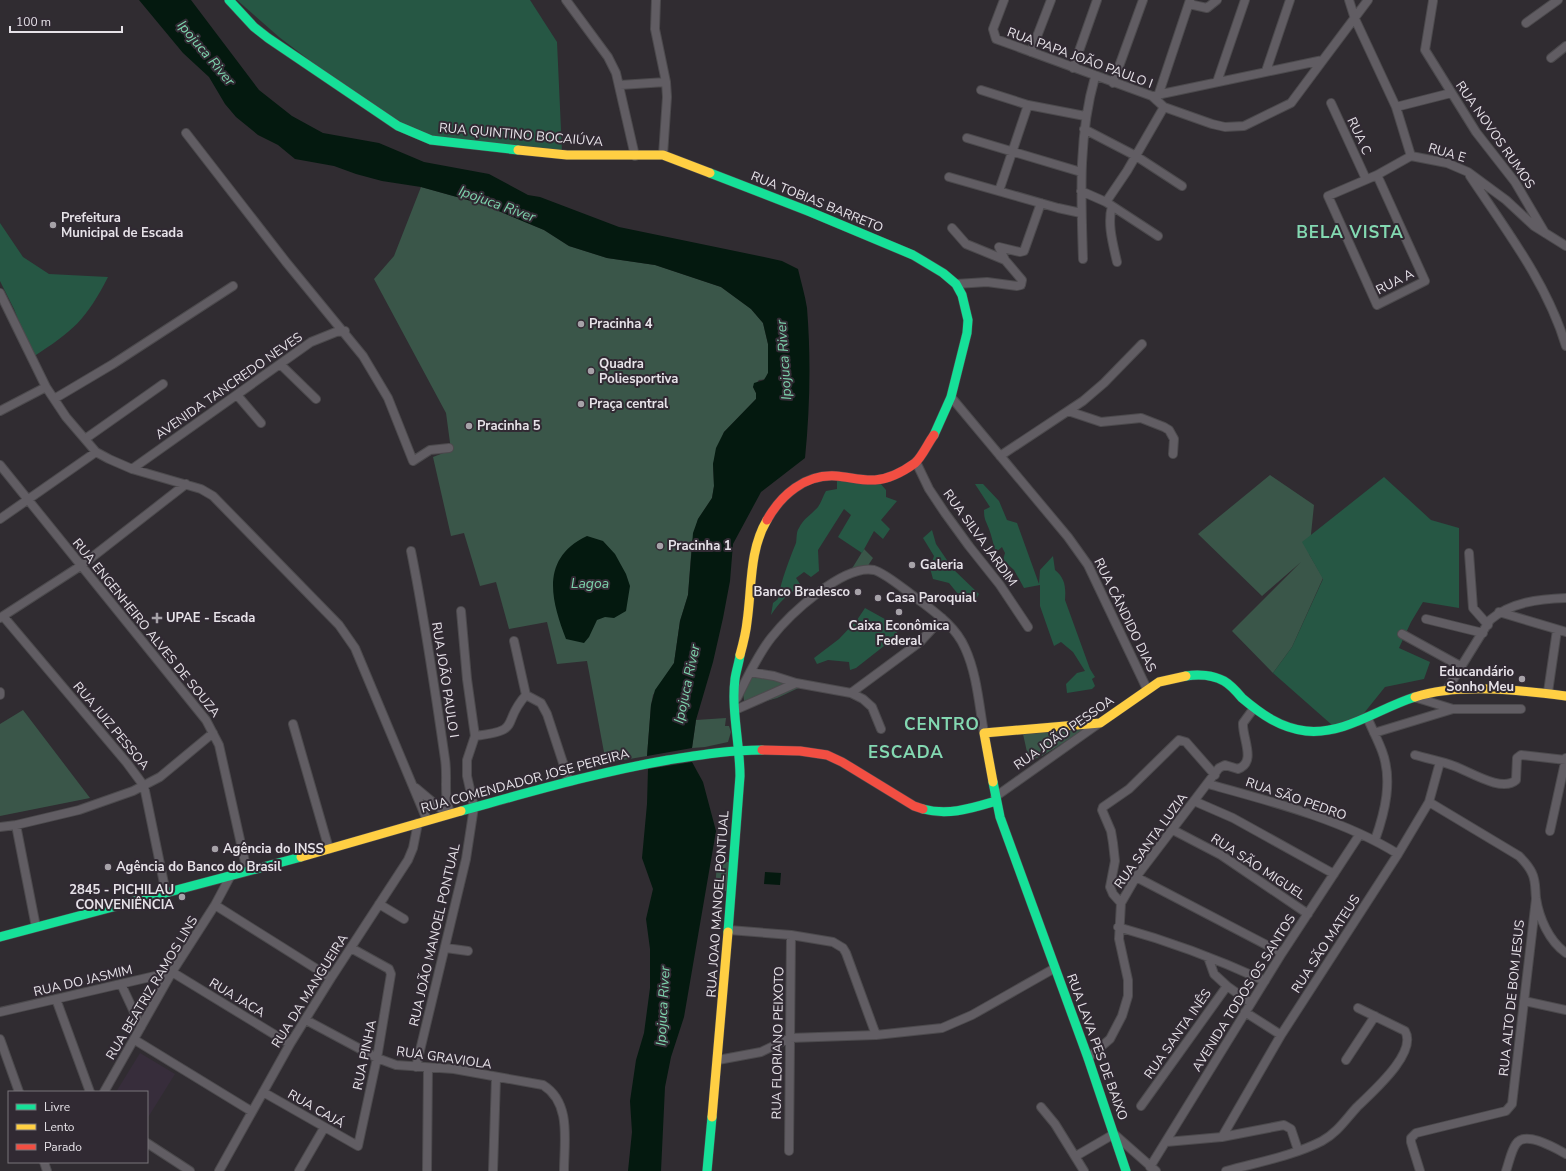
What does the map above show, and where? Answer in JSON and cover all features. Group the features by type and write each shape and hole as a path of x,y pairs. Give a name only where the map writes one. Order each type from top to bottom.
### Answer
{"street":[{"name":"RUA QUINTINO BOCAIÚVA","path":"229,0 254,27 268,38 398,126 415,134 442,142 470,146 567,155 663,155"},
{"path":"566,0 608,57 620,85 635,156"},
{"path":"656,0 655,29 666,82 666,128 663,155"},
{"name":"RUA PAPA JOÃO PAULO I","path":"1004,0 993,29 996,39 1095,77 1155,96 1164,107 1225,128 1244,126 1292,103 1368,0"},
{"path":"1031,52 1051,0"},
{"path":"1073,68 1097,0"},
{"path":"1113,83 1143,0"},
{"path":"1155,96 1189,2 1207,8 1217,0"},
{"path":"1217,82 1246,0"},
{"path":"1266,71 1290,0"},
{"path":"1349,0 1355,19 1396,107 1411,156"},
{"path":"1526,23 1558,0"},
{"name":"RUA NOVOS RUMOS","path":"1433,1 1425,50 1476,132 1515,182 1546,235"},
{"path":"1550,58 1566,46"},
{"path":"1155,96 1323,60"},
{"path":"1083,259 1081,172 1085,116 1095,77"},
{"path":"620,85 666,82"},
{"path":"981,90 1028,105 1085,116"},
{"path":"1396,107 1451,93"},
{"name":"RUA C","path":"1331,103 1366,179"},
{"path":"999,191 1028,105"},
{"path":"1117,262 1112,243 1109,204 1164,107"},
{"path":"1084,129 1136,156 1182,186"},
{"path":"186,133 314,298 344,331 380,382 396,416 412,461 430,450 449,448"},
{"path":"967,138 1081,172"},
{"name":"RUA TOBIAS BARRETO","path":"663,155 873,237 929,264 956,284"},
{"name":"RUA E","path":"1377,305 1328,196 1377,175 1411,156 1447,163 1468,172 1506,200 1534,226 1546,235 1566,246"},
{"path":"1468,172 1529,265 1560,325 1566,346"},
{"name":"RUA A","path":"1377,175 1425,281 1377,305"},
{"path":"949,177 1081,213"},
{"path":"1081,191 1109,204 1158,236"},
{"path":"916,462 935,434 951,397 967,333 966,307 956,284 986,282 1019,286 1022,283 1022,280 1005,260 999,247 1020,252 1024,251 1041,202"},
{"path":"952,228 966,244 1005,260"},
{"path":"54,399 113,364 233,286"},
{"path":"0,293 46,388 66,417 96,452 109,460 132,469 201,489 224,505 340,625 350,639 415,788 427,820"},
{"name":"AVENIDA TANCREDO NEVES","path":"132,469 311,342 336,332 344,331"},
{"path":"1000,456 1099,389 1142,344"},
{"path":"280,364 316,399"},
{"path":"84,439 163,384"},
{"path":"0,411 46,388"},
{"path":"237,395 261,424"},
{"name":"RUA CÂNDIDO DIAS","path":"951,397 1079,552 1097,581 1148,690"},
{"path":"1068,411 1101,422 1141,418 1164,427 1169,430 1174,439 1173,454"},
{"path":"0,519 96,452"},
{"name":"RUA SILVA JARDIM","path":"916,462 929,489 945,513 1000,585 1028,626"},
{"name":"RUA JOAO MANOEL PONTUAL","path":"707,1171 729,930 740,776 740,750 735,706 737,667 747,623 753,563 760,531 776,504 798,485 810,479 834,476 876,480 896,474 916,462"},
{"name":"RUA ENGENHEIRO ALVES DE SOUZA","path":"0,465 27,501 82,565 206,720 214,733 222,758 247,871"},
{"path":"2,617 82,565 186,484"},
{"name":"RUA JOÃO PAULO I","path":"411,551 421,605 445,761 445,799 448,814"},
{"path":"1469,553 1473,608 1488,625"},
{"path":"735,706 750,672 763,650 780,628 823,590 850,574 864,570 873,570 903,588 942,618 961,640 969,658 984,733 1100,723"},
{"path":"1446,691 1488,625 1499,612 1521,603 1566,598"},
{"path":"461,611 466,679 475,736 467,760 467,776 474,807"},
{"path":"1499,612 1566,632"},
{"name":"RUA JUIZ PESSOA","path":"2,617 127,763 144,786 166,893"},
{"path":"851,693 920,642 942,618"},
{"path":"1426,619 1483,633"},
{"path":"1548,692 1557,630"},
{"path":"1402,634 1462,666"},
{"path":"514,642 526,695 541,703 547,714 569,781"},
{"path":"750,672 774,676 796,683 851,693 863,699 872,707 881,728"},
{"name":"RUA JOÃO PESSOA","path":"995,799 1159,682 1193,675 1205,675 1224,682 1254,708 1277,724 1305,731 1333,730 1344,727 1397,702 1412,697 1446,691 1518,690 1548,692 1566,696"},
{"path":"735,706 796,683"},
{"path":"475,736 499,733 508,728 511,724 516,708 526,695"},
{"path":"1412,697 1453,709 1521,709"},
{"path":"1121,903 1113,894 1110,882 1115,861 1111,831 1102,810 1103,807 1129,789 1176,742 1184,740 1214,775 1222,766 1238,769 1246,762 1248,755 1243,723 1254,708"},
{"path":"1374,733 1453,709"},
{"path":"1367,717 1383,753 1387,789 1384,814 1375,840"},
{"path":"293,724 329,849"},
{"path":"0,827 16,825 97,805 144,786 160,776 214,733"},
{"name":"RUA LAVA PES DE BAIXO","path":"984,733 995,799 1054,968 1088,1058 1126,1171"},
{"name":"RUA COMENDADOR JOSE PEREIRA","path":"0,937 329,849 448,814 569,781 638,765 699,755 740,750 800,751 827,755 914,806 926,811 939,813 952,812 995,799"},
{"path":"1415,755 1440,762 1493,782 1509,783 1516,780 1517,758 1519,755 1566,759 1550,831"},
{"name":"RUA SÃO MATEUS","path":"1222,1137 1281,1036 1398,854 1429,802 1440,762"},
{"name":"RUA SANTA LUZIA","path":"1088,1058 1110,1039 1119,1023 1128,996 1128,980 1121,954 1118,927 1121,903 1136,877 1214,775"},
{"name":"RUA SÃO PEDRO","path":"1208,784 1294,809 1375,840 1398,854"},
{"path":"415,788 448,814"},
{"path":"1194,802 1233,818 1334,874"},
{"path":"1429,802 1509,848 1528,866 1533,875 1536,899 1550,936 1555,944 1566,953"},
{"name":"RUA JOÃO MANOEL PONTUAL","path":"416,1067 446,948 466,859 474,807"},
{"name":"RUA DA MANGUEIRA","path":"219,1171 251,1111 330,978 408,860 413,848 418,823"},
{"path":"16,825 36,927"},
{"name":"RUA SÃO MIGUEL","path":"1173,830 1221,855 1308,914"},
{"name":"AVENIDA TODOS OS SANTOS","path":"1153,1169 1166,1142 1264,981 1360,834"},
{"name":"RUA BEATRIZ RAMOS LINS","path":"105,1091 135,1040 172,972 215,905 231,875"},
{"path":"1136,877 1282,953"},
{"name":"RUA ALTO DE BOM JESUS","path":"1420,1171 1412,1147 1411,1138 1416,1133 1422,1130 1506,1111 1510,1108 1514,1100 1536,899"},
{"path":"379,904 404,919"},
{"path":"215,905 330,978"},
{"path":"1118,927 1208,956 1264,981"},
{"path":"729,930 792,935 833,942 843,948 876,1035"},
{"name":"RUA FLORIANO PEIXOTO","path":"789,1151 792,935"},
{"name":"RUA PINHA","path":"351,948 389,969 392,981 358,1146"},
{"path":"446,948 468,951"},
{"name":"RUA SANTA INÊS","path":"1141,1106 1227,986 1214,974 1208,956"},
{"path":"718,1060 762,1052 790,1038 876,1035 926,1030 956,1023 1054,968"},
{"name":"RUA DO JASMIM","path":"0,1012 172,972"},
{"name":"RUA JACA","path":"172,972 290,1044"},
{"path":"122,984 142,1027"},
{"path":"1227,986 1251,1003"},
{"path":"56,999 90,1091"},
{"path":"1524,1001 1566,1010"},
{"path":"1226,1171 1315,1145 1332,1135 1388,1077 1399,1061 1407,1043 1407,1034 1405,1031 1358,1008"},
{"path":"1246,1012 1281,1036"},
{"path":"1346,1060 1375,1016"},
{"name":"RUA GRAVIOLA","path":"306,1020 377,1058 396,1065 472,1072 496,1078 543,1085 552,1091 558,1099 564,1122 564,1171"},
{"path":"0,1039 19,1091"},
{"path":"135,1040 251,1111"},
{"path":"427,1171 428,1068"},
{"path":"493,1171 496,1078"},
{"name":"RUA CAJÁ","path":"263,1092 358,1146"},
{"path":"1041,1107 1055,1124 1084,1171"},
{"path":"1166,1142 1222,1137 1284,1125 1291,1129 1298,1150"},
{"path":"300,1171 324,1128"},
{"path":"1076,1156 1114,1134 1153,1169"},
{"path":"1506,1171 1515,1146 1524,1138 1533,1139 1566,1154"},
{"path":"148,1144 190,1171"}],"shaded area":[{"path":"421,187 482,204 544,230 569,246 607,258 655,265 721,287 751,309 763,323 768,344 768,373 763,380 759,380 753,387 756,393 756,399 724,432 713,464 714,486 712,498 698,519 692,542 688,595 680,621 674,663 653,695 647,756 606,763 587,661 557,664 547,622 509,629 496,582 480,586 464,533 451,536 433,457 451,450 446,413 374,279 394,256"},
{"path":"1270,475 1314,505 1309,554 1323,578 1292,647 1273,673 1232,631 1301,562 1262,596 1198,534"},
{"path":"864,549 873,558 863,573 848,575"},
{"path":"752,673 807,684 777,698 745,707 743,693"},
{"path":"23,710 90,798 0,816 0,724"},
{"path":"726,718 725,726 729,726 731,732 728,742 692,748 696,720"},
{"path":"1082,730 1042,756 1029,761 1023,734"},
{"path":"717,862 729,862 727,891 715,890"},
{"path":"140,1053 175,1074 148,1117 148,1091 117,1091"}],"green space":[{"path":"237,0 530,0 557,42 562,152 442,140 394,125 279,37"},
{"path":"0,223 23,257 49,274 108,277 93,304 69,332 33,357 14,309 0,281"},
{"path":"1384,477 1431,520 1459,528 1459,608 1423,602 1411,622 1399,648 1430,662 1424,679 1385,687 1356,723 1332,725 1273,673 1292,647 1323,579 1302,542"},
{"path":"837,480 880,483 886,490 886,497 897,501 881,520 890,529 883,539 874,531 862,553 838,537 851,515 844,509 818,550 819,571 811,577 804,572 796,578 802,587 784,598 771,615 773,603 778,599 783,578 796,543 798,530 803,522 818,507 826,491 837,489"},
{"path":"975,484 983,484 999,501 1007,520 1017,523 1039,584 1040,570 1053,556 1055,570 1061,576 1064,583 1065,600 1090,669 1095,677 1092,679 1095,686 1092,689 1067,693 1066,684 1077,673 1085,671 1073,652 1061,642 1054,646 1040,606 1040,585 1024,588 1014,570 1003,560 1005,553 1002,547 996,552 984,516 984,510 990,507"},
{"path":"932,530 936,544 953,569 979,594 973,604 958,594 949,583 933,579 930,568 934,556 923,538"},
{"path":"865,608 892,623 898,635 856,668 850,670 849,662 828,660 817,664 814,658 839,639 857,620"}],"water":[{"name":"Ipojuca River","path":"139,0 191,0 259,90 292,116 323,133 379,143 424,162 489,174 528,195 540,197 619,227 782,261 798,269 807,308 809,345 809,402 805,458 761,492 733,544 730,581 723,618 713,662 696,720 692,748 647,756 651,705 655,690 674,663 680,621 688,595 693,533 698,519 712,498 714,486 713,464 716,448 724,432 756,399 756,393 753,387 754,383 764,380 768,373 768,344 763,323 751,309 721,287 655,265 607,258 569,246 544,230 482,204 421,187 382,181 334,166 295,159 278,145 258,135 236,117 225,104 209,77 183,53"},
{"name":"Lagoa","path":"587,536 603,541 615,554 626,574 630,586 626,611 614,618 605,617 597,620 589,637 584,643 566,639 556,609 553,594 553,580 556,567 562,556 572,545"},
{"name":"Ipojuca River","path":"692,762 703,782 716,831 684,1017 671,1057 665,1087 661,1171 628,1171 632,1132 630,1101 636,1060 644,1033 650,988 650,949 646,919 653,889 642,858 647,804 648,769"},
{"path":"765,872 781,873 780,885 764,884"}],"traffic: fast":[{"path":"229,0 254,27 268,38 398,126 431,140 518,150"},
{"path":"710,173 808,211 913,255 943,273 956,284 962,295 968,320 967,333 951,397 934,435"},
{"path":"728,932 740,776 734,702 735,676 740,655"},
{"path":"1186,676 1195,675 1220,679 1229,684 1242,698 1264,715 1288,727 1306,731 1320,731 1348,725 1415,697"},
{"path":"461,811 616,770 715,753 762,750"},
{"path":"993,782 1000,817 1088,1058 1126,1171"},
{"path":"923,809 942,812 960,810 996,801"},
{"path":"0,937 301,857"},
{"path":"707,1171 712,1117"}],"traffic: slow":[{"path":"518,150 567,155 663,155 710,173"},
{"path":"740,655 747,626 754,556 761,532 767,520"},
{"path":"993,782 984,733 1100,723 1159,682 1186,676"},
{"path":"1415,697 1451,690 1470,689 1510,690 1566,696"},
{"path":"301,857 461,811"},
{"path":"712,1117 728,932"}],"traffic: jam":[{"path":"767,520 779,502 804,482 825,476 875,480 886,478 901,472 918,460 934,435"},
{"path":"762,750 800,751 827,755 842,762 914,806 923,809"}],"place":[{"name":"Prefeitura Municipal de Escada","path":"53,225"},
{"name":"Pracinha 4","path":"581,324"},
{"name":"Quadra Poliesportiva","path":"591,371"},
{"name":"Praça central","path":"581,404"},
{"name":"Pracinha 5","path":"469,426"},
{"name":"Pracinha 1","path":"660,546"},
{"name":"Galeria","path":"912,565"},
{"name":"Banco Bradesco","path":"858,592"},
{"name":"Casa Paroquial","path":"878,598"},
{"name":"Caixa Econômica Federal","path":"899,612"},
{"name":"UPAE - Escada","path":"157,618"},
{"name":"Educandário Sonho Meu","path":"1522,679"},
{"name":"Agência do INSS","path":"215,849"},
{"name":"Agência do Banco do Brasil","path":"108,867"},
{"name":"2845 - PICHILAU CONVENIÊNCIA","path":"182,897"}],"district":[{"name":"BELA VISTA","path":"1350,232"},
{"name":"CENTRO","path":"942,724"},
{"name":"ESCADA","path":"906,752"}]}
